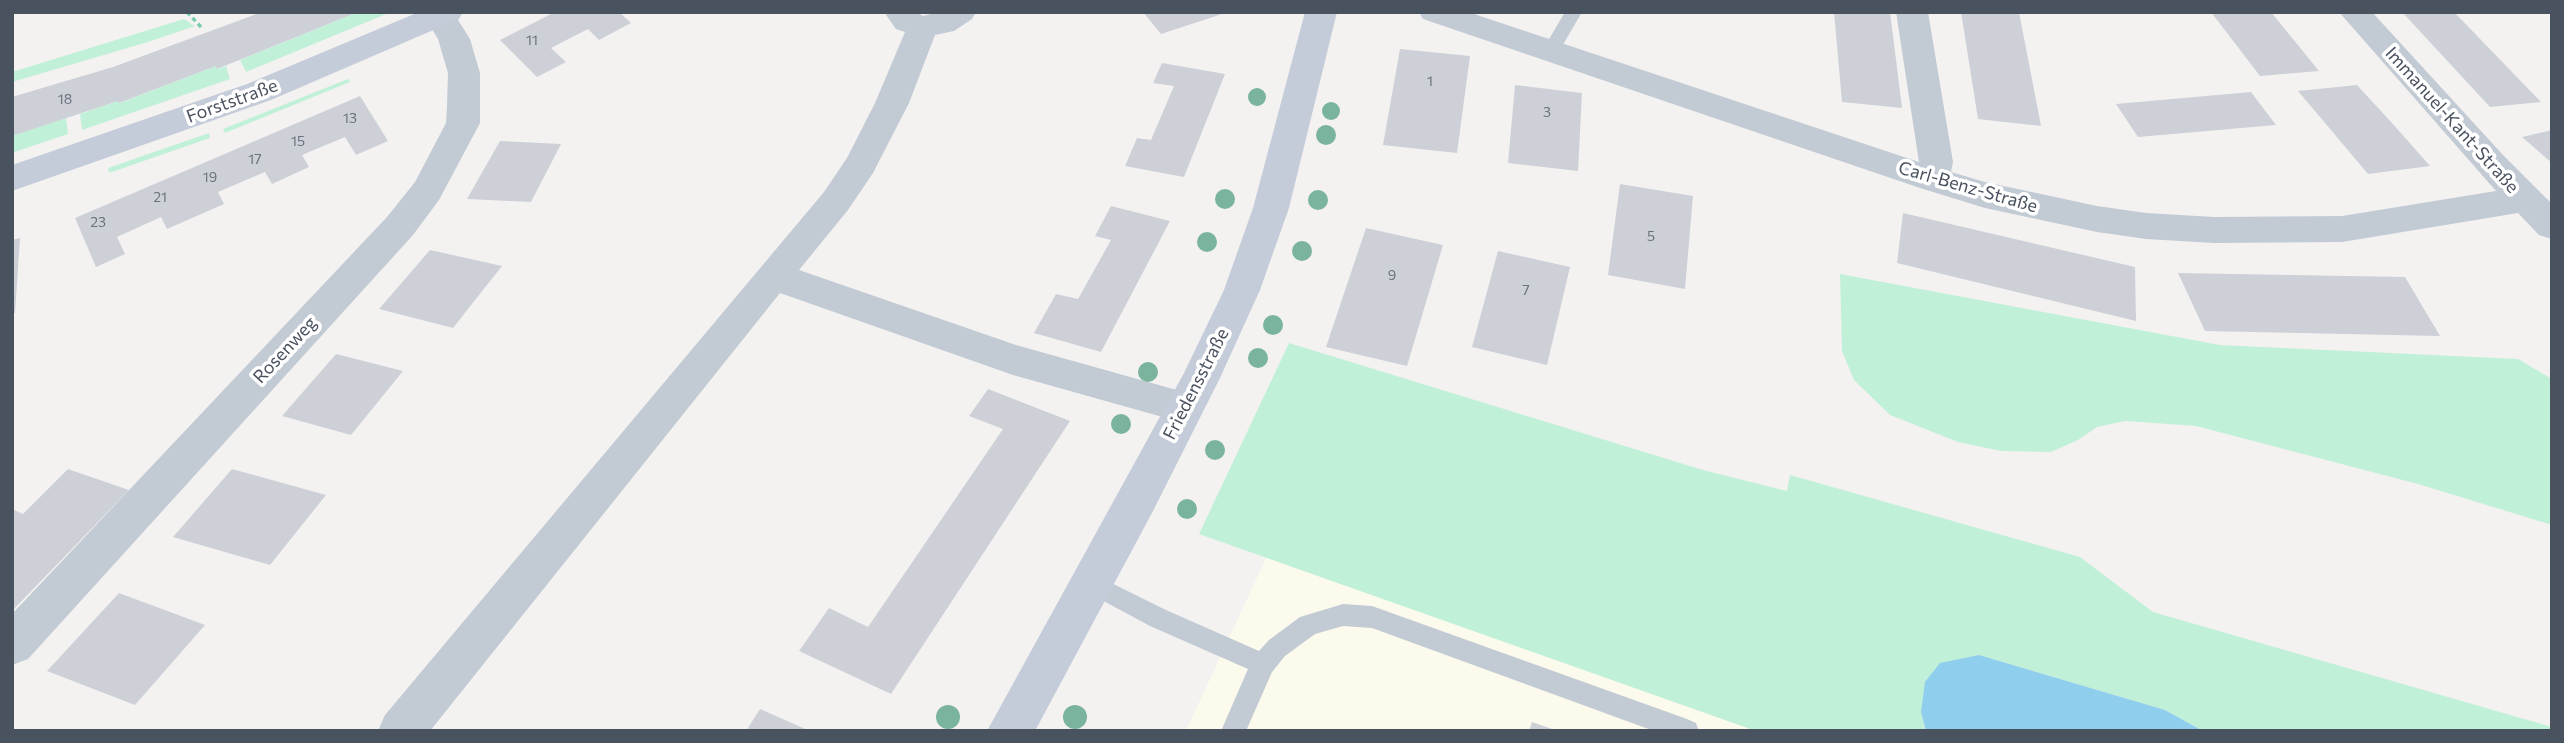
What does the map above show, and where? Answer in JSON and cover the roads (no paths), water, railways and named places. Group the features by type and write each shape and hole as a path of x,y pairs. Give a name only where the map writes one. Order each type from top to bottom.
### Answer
{"street":[{"path":"401,731 836,201 861,164 892,103 911,19 943,24 961,12"},
{"name":"Friedensstraße","path":"1010,731 1201,378 1242,290 1271,208 1321,12"},
{"name":"Carl-Benz-Straße","path":"1434,12 1932,179 2011,201 2097,219 2146,226 2214,230 2342,229 2381,225 2523,199"},
{"path":"1912,12 1937,162 1932,179"},
{"name":"Immanuel-Kant-Straße","path":"2354,12 2523,199 2552,226"},
{"name":"Forststraße","path":"12,178 259,92 444,14"},
{"name":"Rosenweg","path":"12,645 400,226 427,191 463,123 464,73 444,14"},
{"path":"773,276 1013,360 1184,407"}],"lane":[{"path":"1551,51 1574,12"},
{"path":"1091,583 1158,618 1263,664"},
{"path":"1233,731 1263,664 1277,648 1308,625 1343,615 1372,617 1688,731"}],"water":[{"path":"1979,655 2165,710 2203,731 1926,731 1921,712 1925,682 1940,663"}]}
